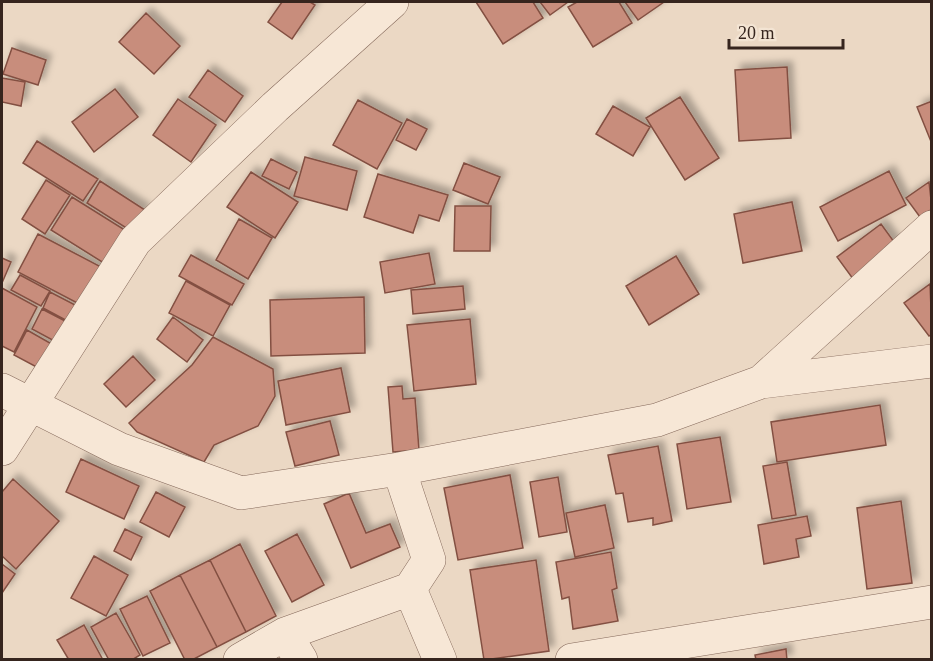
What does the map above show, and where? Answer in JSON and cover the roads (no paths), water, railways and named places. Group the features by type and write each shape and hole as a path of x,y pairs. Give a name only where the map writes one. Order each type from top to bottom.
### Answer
{"street":[{"path":"2,449 15,398 135,241 275,107 393,2"},
{"path":"761,382 932,227"},
{"path":"15,398 119,449 241,493 399,469 657,420 761,382 932,361"},
{"path":"240,660 293,647 410,589 429,560 399,469"},
{"path":"410,589 441,660"},
{"path":"572,660 932,602"}]}
